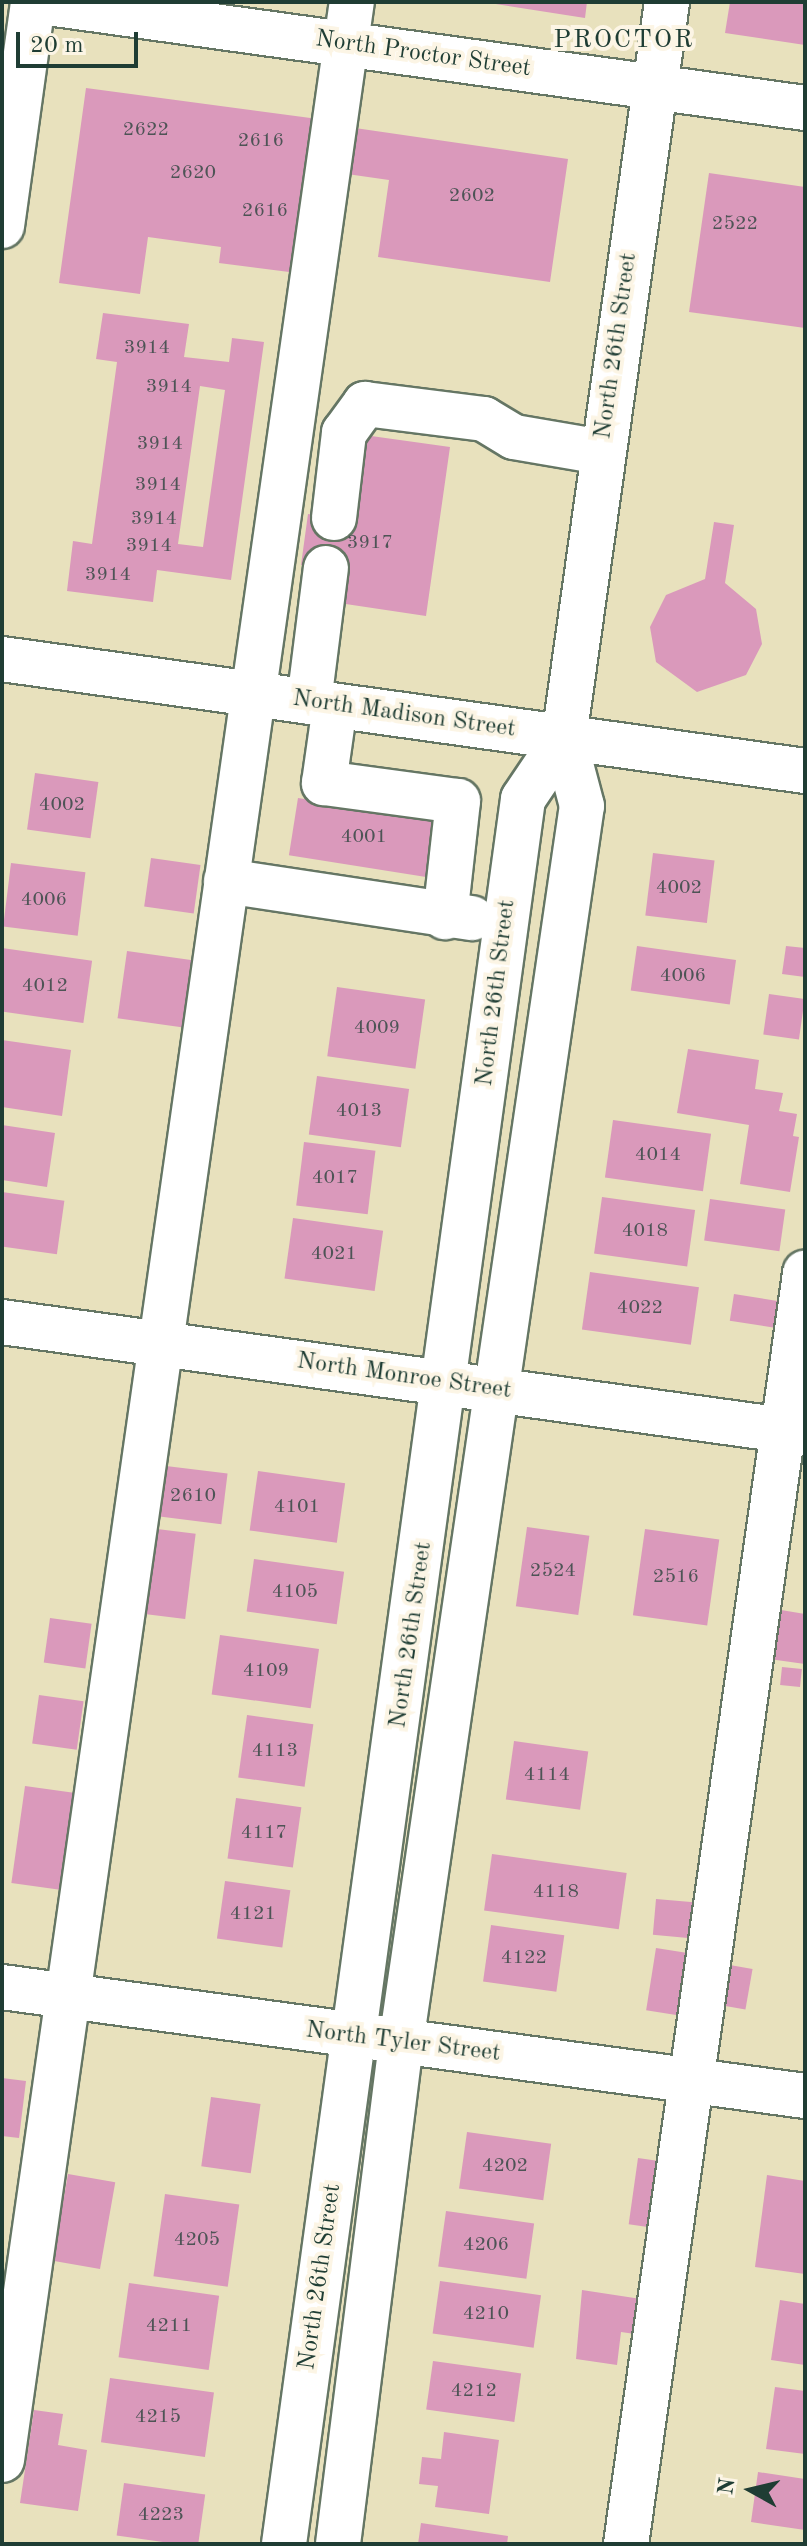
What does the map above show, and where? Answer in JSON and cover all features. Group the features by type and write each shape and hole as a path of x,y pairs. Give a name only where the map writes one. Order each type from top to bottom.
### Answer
{"street":[{"path":"2,226 33,2"},
{"name":"North Proctor Street","path":"41,2 805,108"},
{"path":"2,2460 352,2"},
{"name":"North 26th Street","path":"338,2544 401,2043 582,806 564,738 667,2"},
{"path":"334,518 344,433 365,404 484,419 514,437 602,452"},
{"path":"326,568 322,704 324,783 458,801 445,917"},
{"name":"North Madison Street","path":"2,659 805,771"},
{"name":"North 26th Street","path":"284,2544 447,1383 523,799 564,738"},
{"path":"226,881 445,917 506,921"},
{"path":"626,2544 794,1431 805,1273"},
{"name":"North Monroe Street","path":"2,1322 794,1431"},
{"name":"North Tyler Street","path":"2,1987 355,2038 805,2096"}],"building":[{"path":"483,2 587,2 585,18"},
{"path":"730,2 805,2 805,45 725,33"},
{"path":"86,88 318,119 297,273 219,263 221,247 148,237 140,294 59,283"},
{"path":"355,128 568,159 550,282 378,257 389,180 347,174"},
{"path":"709,173 805,187 805,328 689,312"},
{"path":"103,313 189,324 184,357 229,362 232,338 264,342 231,580 157,570 153,602 67,591 73,541 92,544 117,362 96,359","holes":["200,386 225,390 203,547 178,544"]},
{"path":"364,435 450,447 426,616 339,603 343,571 301,565 308,514 351,521"},
{"path":"714,522 734,525 725,583 756,609 762,644 746,675 697,692 656,662 650,627 666,595 705,579"},
{"path":"35,773 98,782 90,838 27,829"},
{"path":"298,798 438,820 429,877 289,855"},
{"path":"653,853 715,861 707,923 645,916"},
{"path":"151,858 201,865 194,913 144,907"},
{"path":"11,863 85,872 78,936 3,927"},
{"path":"637,946 736,960 730,1004 631,991"},
{"path":"786,946 805,948 805,977 782,974"},
{"path":"2,948 92,961 83,1023 2,1012"},
{"path":"127,951 196,961 187,1028 118,1018"},
{"path":"337,987 425,999 415,1069 327,1056"},
{"path":"769,994 805,999 799,1040 763,1035"},
{"path":"2,1040 71,1050 62,1116 2,1107"},
{"path":"688,1049 759,1060 755,1089 783,1093 779,1111 797,1114 793,1136 799,1137 790,1192 740,1184 749,1125 677,1113"},
{"path":"317,1076 409,1089 401,1147 309,1134"},
{"path":"613,1120 711,1134 703,1191 605,1177"},
{"path":"2,1125 55,1133 47,1187 2,1180"},
{"path":"304,1142 375,1151 368,1214 296,1206"},
{"path":"2,1192 64,1201 57,1254 2,1247"},
{"path":"602,1197 695,1210 687,1267 594,1253"},
{"path":"710,1199 785,1210 779,1251 704,1241"},
{"path":"293,1218 383,1231 375,1291 285,1278"},
{"path":"590,1272 699,1287 691,1345 582,1329"},
{"path":"734,1294 777,1301 773,1328 730,1321"},
{"path":"166,1466 228,1474 221,1524 160,1517"},
{"path":"258,1471 345,1483 337,1543 250,1530"},
{"path":"527,1527 589,1536 578,1615 516,1606"},
{"path":"149,1528 196,1534 185,1619 139,1613"},
{"path":"645,1529 719,1539 707,1626 633,1615"},
{"path":"254,1559 344,1572 337,1624 247,1611"},
{"path":"769,1608 805,1614 805,1664 762,1658"},
{"path":"50,1618 92,1624 85,1668 44,1663"},
{"path":"220,1635 319,1649 311,1708 212,1694"},
{"path":"782,1667 802,1669 800,1687 780,1685"},
{"path":"39,1695 84,1701 77,1750 32,1744"},
{"path":"247,1715 313,1724 305,1787 238,1777"},
{"path":"514,1741 588,1751 580,1810 506,1799"},
{"path":"25,1786 74,1793 60,1890 11,1883"},
{"path":"236,1798 301,1807 293,1868 228,1858"},
{"path":"492,1854 627,1873 619,1929 484,1910"},
{"path":"225,1881 290,1890 282,1948 217,1938"},
{"path":"656,1899 694,1902 691,1938 653,1935"},
{"path":"491,1925 564,1935 556,1992 483,1981"},
{"path":"656,1948 688,1953 678,2015 646,2010"},
{"path":"724,1964 753,1969 745,2009 717,2004"},
{"path":"2,2078 26,2081 19,2138 2,2136"},
{"path":"211,2097 261,2104 251,2173 201,2166"},
{"path":"467,2132 551,2144 543,2200 459,2188"},
{"path":"638,2158 659,2161 649,2227 629,2224"},
{"path":"68,2174 115,2182 100,2269 53,2261"},
{"path":"767,2175 805,2181 805,2274 755,2267"},
{"path":"165,2194 239,2204 228,2287 153,2276"},
{"path":"446,2211 534,2223 526,2279 438,2266"},
{"path":"440,2281 541,2295 534,2348 433,2333"},
{"path":"129,2283 219,2296 209,2370 119,2357"},
{"path":"582,2290 641,2299 635,2334 621,2332 617,2365 576,2359"},
{"path":"780,2300 805,2304 805,2365 771,2360"},
{"path":"433,2361 521,2373 514,2422 426,2410"},
{"path":"110,2378 214,2393 205,2457 101,2442"},
{"path":"775,2387 805,2391 805,2454 766,2449"},
{"path":"34,2410 63,2414 58,2445 87,2450 78,2511 20,2503"},
{"path":"444,2432 499,2440 489,2514 435,2507 438,2486 419,2484 422,2457 441,2459"},
{"path":"758,2472 805,2479 805,2530 751,2522"},
{"path":"124,2483 205,2494 198,2544 117,2535"},
{"path":"421,2523 508,2536 507,2544 418,2544"}],"district":[{"name":"PROCTOR","path":"624,41"}]}
